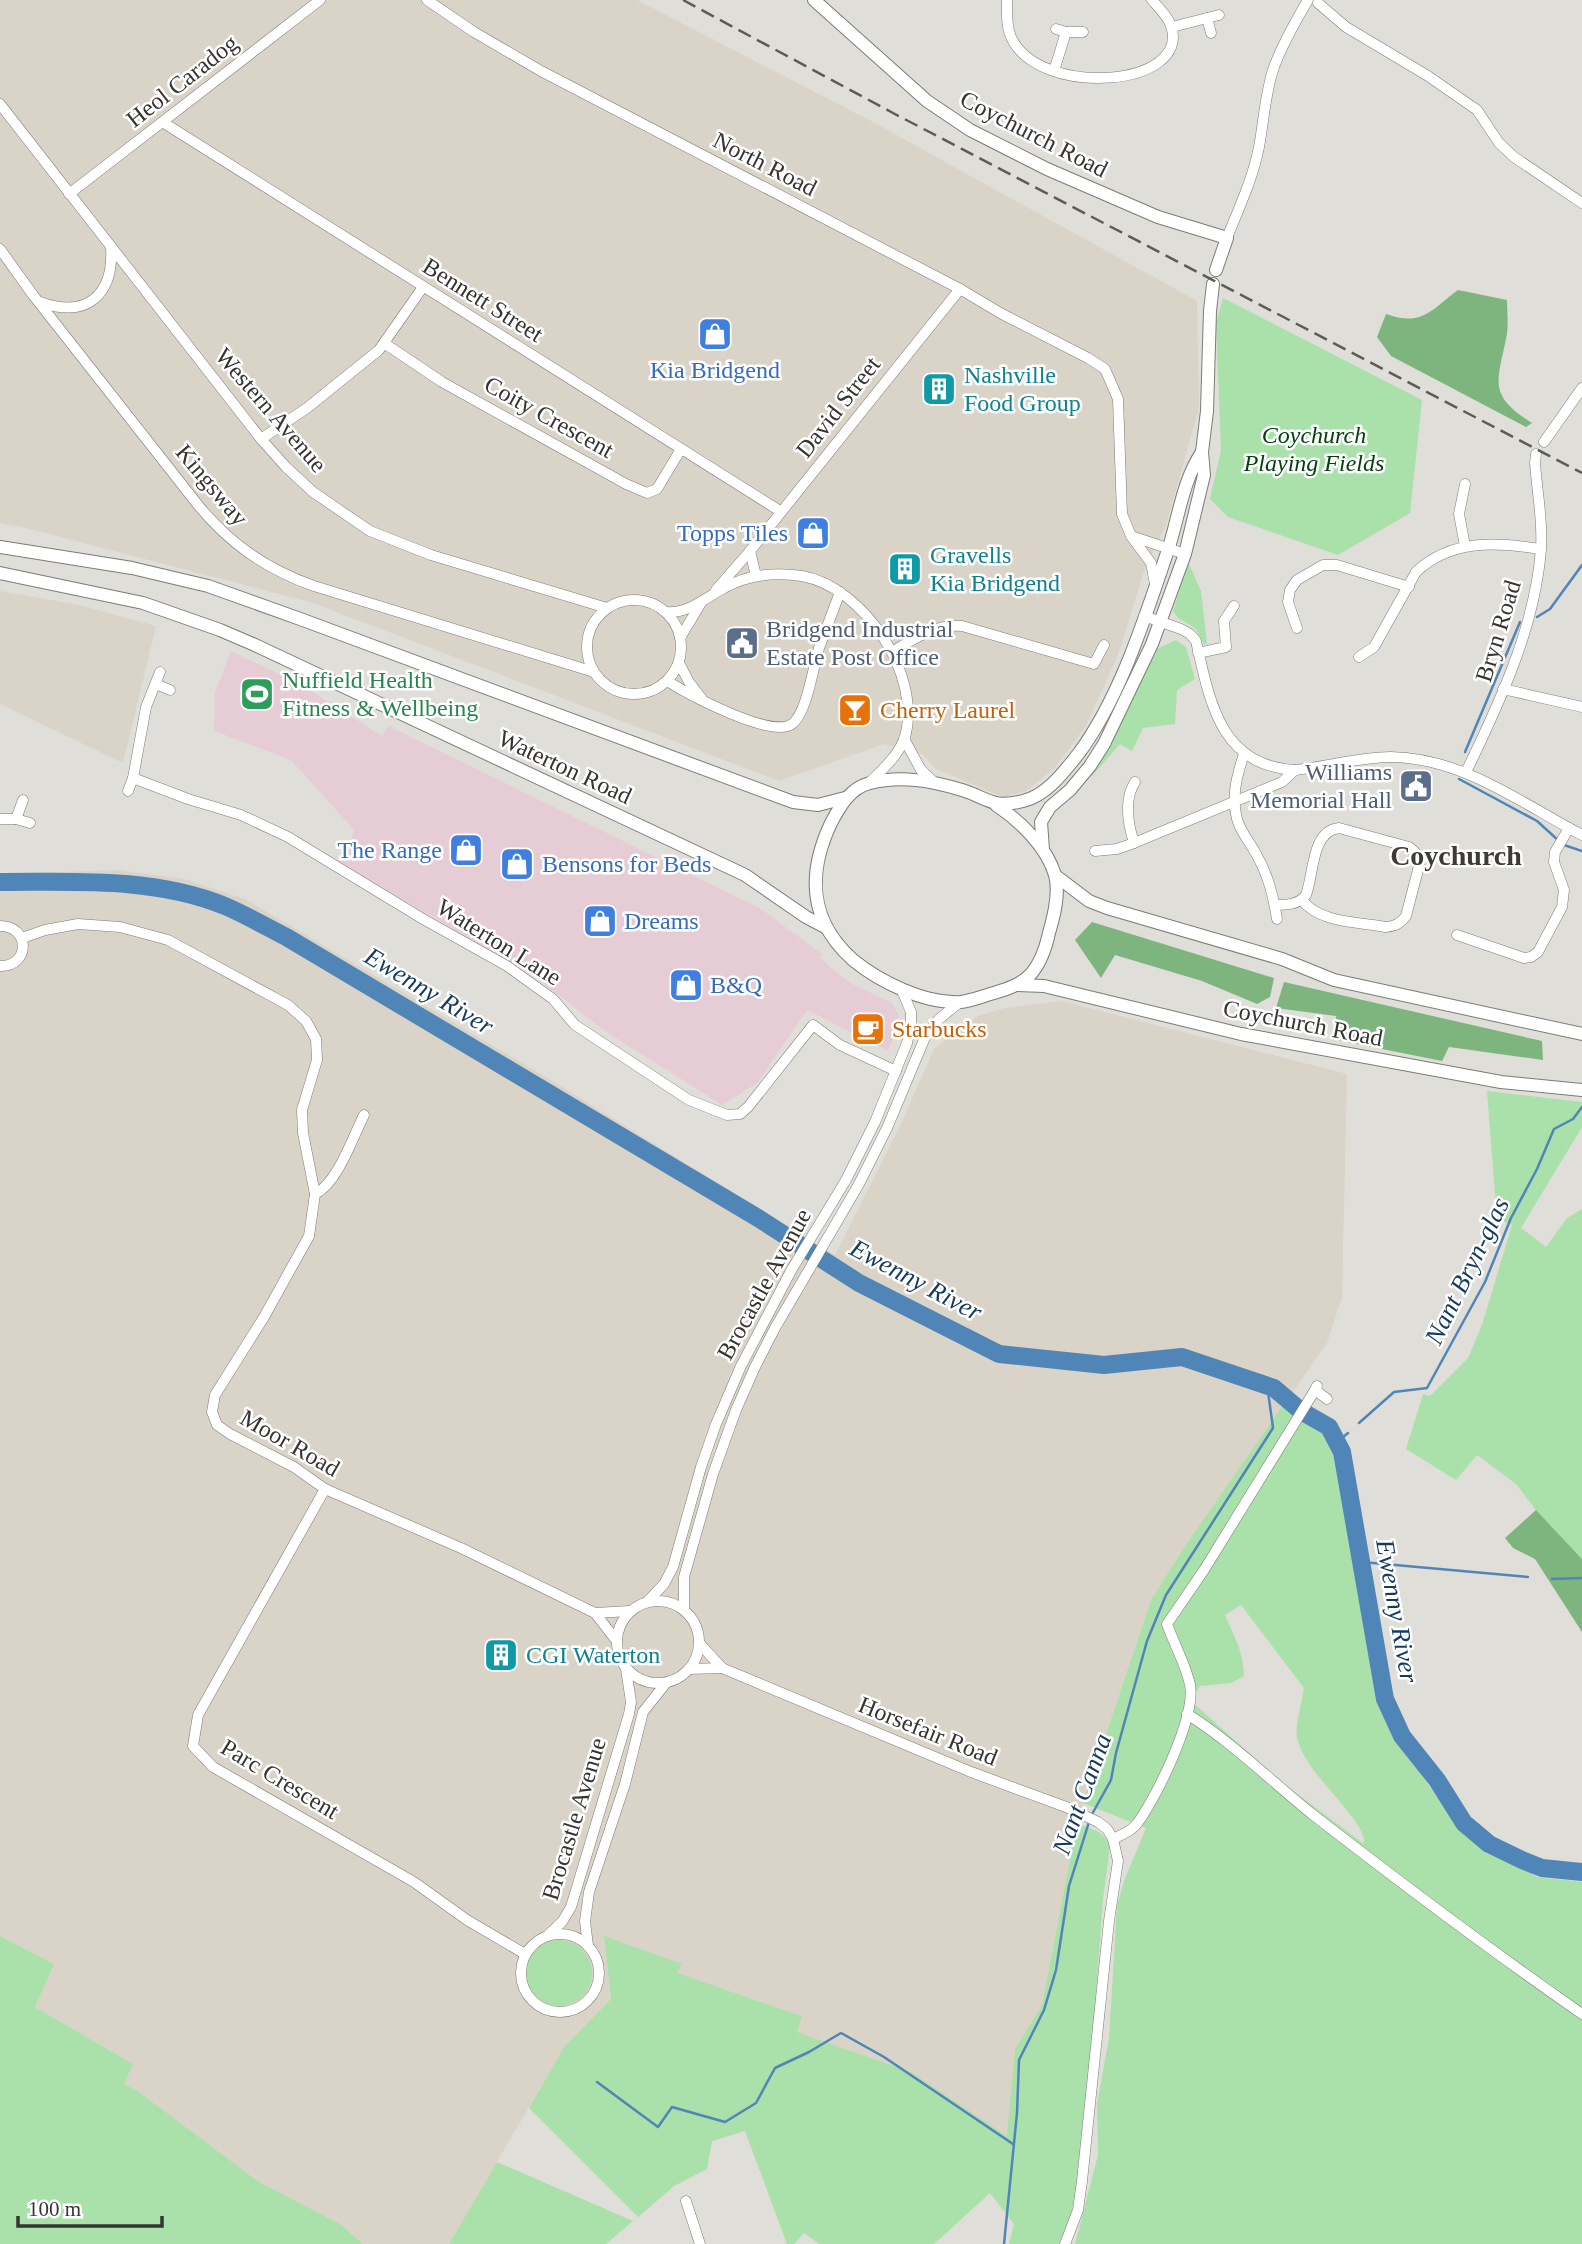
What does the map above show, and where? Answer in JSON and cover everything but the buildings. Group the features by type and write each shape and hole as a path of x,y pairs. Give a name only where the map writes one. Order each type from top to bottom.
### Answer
{"main road":[{"name":"Coychurch Road","path":"814,0 927,101 971,130 1048,169 1158,217 1227,238"},
{"path":"1216,271 1227,238"},
{"path":"1043,851 1041,822 1050,807 1070,790 1090,766 1104,744 1127,701 1161,622 1185,554 1204,475 1202,452 1207,411 1213,284"},
{"path":"996,805 1021,802 1040,794 1060,776 1080,750 1107,703 1144,615 1168,549 1190,470 1202,452"},
{"name":"Waterton Road","path":"0,547 132,568 208,586 793,802 818,805 845,798"},
{"name":"Waterton Road","path":"0,573 143,603 255,645 745,874 806,918 825,927"},
{"path":"909,778 965,791 996,805 1019,822 1043,851 1056,876 1055,908 1047,944 1030,975 1017,985 960,1002 932,999 901,988 877,976 853,959 825,927 815,892 814,876 826,834 845,798 868,783 909,778"},
{"name":"Coychurch Road","path":"1056,876 1088,901 1282,960 1334,980 1582,1034"},
{"name":"Coychurch Road","path":"1017,985 1044,986 1241,1034 1501,1082 1582,1090"}],"street":[{"name":"Heol Caradog","path":"69,194 320,0"},
{"name":"North Road","path":"427,0 474,32 541,71 960,289 1105,369 1118,399 1122,514 1131,536 1150,562 1155,584"},
{"path":"1007,0 1007,24 1012,39 1033,62 1079,78 1099,79 1142,70 1165,56 1173,41 1172,27 1152,0"},
{"path":"1227,238 1250,181 1259,149 1266,99 1274,68 1289,33 1316,1 1346,27 1428,76 1477,110 1499,143 1514,157 1582,203"},
{"path":"1172,27 1219,15"},
{"path":"1207,18 1211,33"},
{"path":"1054,71 1061,31 1083,32"},
{"name":"Western Avenue","path":"0,104 261,439 313,492 370,531 422,552 607,608"},
{"name":"Bennett Street","path":"164,123 780,511"},
{"path":"39,302 69,309 87,304 95,298 103,291 107,282 111,247"},
{"name":"Kingsway","path":"0,249 203,511 226,536 249,555 279,572 314,586 594,672"},
{"path":"261,439 307,408 379,350 424,287"},
{"name":"David Street","path":"713,595 960,289"},
{"name":"Coity Crescent","path":"384,343 442,382 647,493 657,489 681,449"},
{"path":"1544,442 1582,388"},
{"name":"Bryn Road","path":"1466,772 1503,689 1529,619 1541,550 1536,454"},
{"path":"1465,484 1459,514 1465,546"},
{"path":"1131,536 1185,554"},
{"path":"1359,657 1374,647 1416,572 1444,552 1465,546 1493,543 1541,550"},
{"path":"750,551 756,576"},
{"path":"1297,628 1288,601 1290,590 1297,580 1323,565 1337,565 1409,587"},
{"path":"666,612 674,613 701,603 726,587 756,576 777,574 804,577 823,583 840,592 861,609 892,652 902,675 908,721 904,739 889,763 868,783"},
{"path":"667,681 721,711 766,724 788,727 798,719 840,592"},
{"path":"629,600 642,601 655,605 673,620 680,638 681,651 679,663 667,681 648,692 627,694 603,683 594,672 588,657 589,637 595,622 607,608 629,600"},
{"path":"680,638 701,603"},
{"path":"1198,653 1226,647 1224,621 1234,607"},
{"path":"1144,615 1190,634 1196,641 1215,715 1233,744 1244,754 1263,764 1295,770 1392,757 1444,765 1466,772 1582,835"},
{"path":"892,652 937,628 950,625 962,626 1094,664 1104,645"},
{"path":"679,663 705,703"},
{"path":"128,791 133,778 146,706 160,672"},
{"path":"156,684 170,690"},
{"path":"1503,689 1582,707"},
{"path":"904,739 921,770 935,783"},
{"path":"1244,754 1234,801 1237,821 1266,874 1277,919"},
{"path":"1095,851 1117,849 1134,843 1282,782 1295,770"},
{"name":"Waterton Lane","path":"133,778 241,815 288,837 412,913 507,966 553,999 575,1025 600,1042 689,1100 727,1115 740,1114 748,1108 813,1026 839,1045 896,1071"},
{"path":"1134,843 1130,831 1128,792 1135,782"},
{"path":"16,819 23,800"},
{"path":"0,819 16,819 30,823"},
{"path":"1275,905 1302,900 1308,889 1321,837 1332,829 1339,828 1409,847 1418,859 1419,866 1405,916 1394,926 1386,927 1323,915 1314,912 1302,900"},
{"path":"1457,935 1524,958 1538,952 1564,899 1564,890 1554,862 1569,828"},
{"name":"Moor Road","path":"22,938 45,930 78,924 120,927 168,940 288,1005 306,1021 316,1039 317,1060 302,1110 303,1133 315,1194 309,1236 264,1317 215,1395 212,1412 214,1420 224,1430 294,1467 326,1489 461,1548 595,1613 616,1640"},
{"path":"0,926 14,929 22,938 23,949 13,964 0,966"},
{"name":"Brocastle Avenue","path":"648,1601 664,1584 673,1567 716,1424 741,1366 792,1269 846,1180 875,1122 907,1043 911,1024 911,1012 901,988"},
{"name":"Brocastle Avenue","path":"684,1609 684,1577 713,1474 736,1410 775,1328 859,1184 887,1128 926,1035 939,1019 960,1002"},
{"path":"315,1194 321,1192 332,1179 364,1115"},
{"path":"1065,2244 1080,2200 1109,1920 1118,1861 1113,1839 1135,1827 1158,1789 1182,1733 1187,1714 1191,1687 1167,1624 1204,1570 1314,1391 1327,1399"},
{"name":"Parc Crescent","path":"326,1489 198,1715 192,1746 213,1767 414,1882 467,1920 525,1954"},
{"path":"648,1601 673,1603 684,1609 696,1624 700,1644 697,1657 690,1669 679,1678 666,1683 644,1681 626,1669 617,1650 618,1630 629,1611 648,1601"},
{"name":"Moor Road","path":"595,1613 629,1611"},
{"name":"Horsefair Road","path":"700,1644 722,1668"},
{"name":"Horsefair Road","path":"690,1669 722,1668 960,1767 1066,1807 1098,1822 1113,1839"},
{"name":"Brocastle Avenue","path":"549,1934 562,1922 571,1907 629,1714 630,1693 626,1669"},
{"name":"Brocastle Avenue","path":"588,1945 585,1921 589,1892 625,1784 643,1712 666,1683"},
{"path":"1187,1714 1415,1894 1582,2014"},
{"path":"549,1934 570,1934 588,1945 598,1964 597,1986 585,2003 566,2012 544,2009 527,1996 520,1975 525,1954 531,1945 549,1934"},
{"path":"686,2201 700,2244"}],"shaded area":[{"path":"0,0 637,0 871,121 1197,301 1199,408 1166,525 1144,571 1118,655 1086,726 1054,769 1026,791 1003,797 936,769 922,754 884,744 779,781 310,602 0,523"},
{"path":"0,591 79,605 156,626 123,763 0,704"},
{"path":"231,651 302,685 382,736 389,726 761,909 822,954 820,957 831,968 852,984 892,1003 898,1014 899,1024 888,1051 807,1010 757,1083 722,1105 605,1031 537,978 339,862 355,831 291,760 214,731 215,693"},
{"path":"117,870 184,879 245,899 549,1079 835,1255 901,1124 934,1049 978,1016 1005,1008 1062,1001 1347,1074 1342,1297 1327,1343 1183,1549 1151,1600 1077,1823 1042,2005 1015,2049 1008,2137 911,2072 797,2032 802,2016 676,1973 681,1964 604,1937 611,1999 564,2047 449,2244 363,2244 340,2224 259,2182 139,2092 123,2084 133,2064 35,2007 54,1964 0,1936 0,874"}],"green space":[{"path":"1458,290 1507,300 1507,329 1499,387 1508,404 1532,423 1526,427 1391,356 1377,337 1386,314 1398,318 1417,317 1433,310"},
{"name":"Coychurch Playing Fields","path":"1223,298 1422,400 1410,513 1338,555 1228,517 1210,499 1221,450 1216,323"},
{"path":"1188,562 1201,591 1207,644 1204,644 1195,628 1178,618 1173,611"},
{"path":"1176,640 1186,647 1195,679 1177,690 1175,724 1143,728 1132,751 1120,744 1092,776 1090,775 1155,650"},
{"path":"1092,922 1274,978 1270,997 1257,1004 1202,981 1115,955 1101,978 1075,940"},
{"path":"1284,982 1542,1041 1543,1060 1449,1047 1442,1061 1337,1040 1336,1016 1276,1008"},
{"path":"1487,1091 1582,1102 1582,1127 1521,1228 1546,1247 1567,1218 1582,1209 1582,1559 1536,1510 1516,1484 1477,1455 1456,1480 1406,1449 1423,1394 1430,1396 1468,1358 1482,1325 1512,1225 1497,1219"},
{"path":"1284,1404 1329,1435 1339,1459 1377,1693 1405,1751 1457,1826 1473,1840 1537,1877 1582,1882 1582,2244 1075,2244 1098,2155 1097,2104 1109,2038 1117,1906 1124,1881 1146,1828 1083,1803 1151,1600 1183,1549","holes":["1241,1605 1304,1688 1297,1733 1302,1752 1356,1822 1364,1844 1280,1781 1191,1701 1200,1686 1231,1683 1244,1676 1240,1652 1225,1615"]},
{"path":"1536,1510 1582,1559 1582,1632 1535,1559 1513,1548 1505,1538"},
{"path":"1077,1823 1099,1832 1110,1846 1103,1899 1090,2078 1076,2194 1059,2244 1009,2244 1014,2224 990,2193 934,2244 819,2244 804,2233 794,2244 787,2244 745,2131 712,2141 707,2169 674,2186 638,2217 529,2108 564,2047 611,1999 604,1936 682,1964 677,1973 802,2016 797,2032 911,2072 1007,2136 1015,2049 1042,2005"},
{"path":"0,1936 54,1964 35,2007 133,2064 124,2084 139,2092 259,2182 340,2224 363,2244 0,2244"},
{"path":"559,1940 582,1950 592,1973 582,1996 559,2006 536,1996 526,1973 536,1950"},
{"path":"497,2162 633,2221 606,2244 449,2244"}],"waterway":[{"name":"Nant Bryn-glas","path":"1537,617 1550,609 1582,565"},
{"name":"Nant Bryn-glas","path":"1465,752 1520,622"},
{"name":"Nant Bryn-glas","path":"1459,779 1537,821 1559,841"},
{"name":"Nant Bryn-glas","path":"1564,845 1582,851"},
{"name":"Ewenny River","path":"0,882 114,883 170,890 225,906 288,938 758,1218 859,1283 999,1354 1104,1365 1182,1357 1274,1388 1301,1411 1329,1427 1342,1452 1385,1699 1402,1736 1437,1780 1464,1823 1489,1844 1542,1868 1582,1872"},
{"name":"Nant Bryn-glas","path":"1359,1423 1394,1392 1427,1388 1485,1282 1511,1218 1554,1129 1573,1119 1582,1107"},
{"name":"Nant Canna","path":"1091,1816 1111,1780 1147,1641 1166,1595 1273,1428 1267,1384"},
{"name":"Nant Bryn-glas","path":"1337,1442 1348,1433"},
{"path":"1362,1562 1528,1577"},
{"path":"1552,1579 1582,1578"},
{"name":"Nant Canna","path":"1004,2244 1017,2113 1019,2060 1044,2010 1056,1970 1069,1886 1089,1822"},
{"path":"597,2082 658,2127 672,2107 725,2122 756,2103 775,2068 841,2033 884,2057 1013,2144"}],"railway":[{"path":"683,0 893,113 1582,473"}],"place":[{"name":"Kia Bridgend","path":"715,334"},
{"name":"Nashville Food Group","path":"939,389"},
{"name":"Topps Tiles","path":"813,533"},
{"name":"Gravells Kia Bridgend","path":"905,569"},
{"name":"Bridgend Industrial Estate Post Office","path":"742,643"},
{"name":"Nuffield Health Fitness & Wellbeing","path":"257,694"},
{"name":"Cherry Laurel","path":"855,710"},
{"name":"Williams Memorial Hall","path":"1416,786"},
{"name":"The Range","path":"466,850"},
{"name":"Bensons for Beds","path":"517,864"},
{"name":"Dreams","path":"600,921"},
{"name":"B&Q","path":"686,985"},
{"name":"Starbucks","path":"868,1029"},
{"name":"CGI Waterton","path":"501,1655"}],"district":[{"name":"Coychurch","path":"1456,855"}]}
